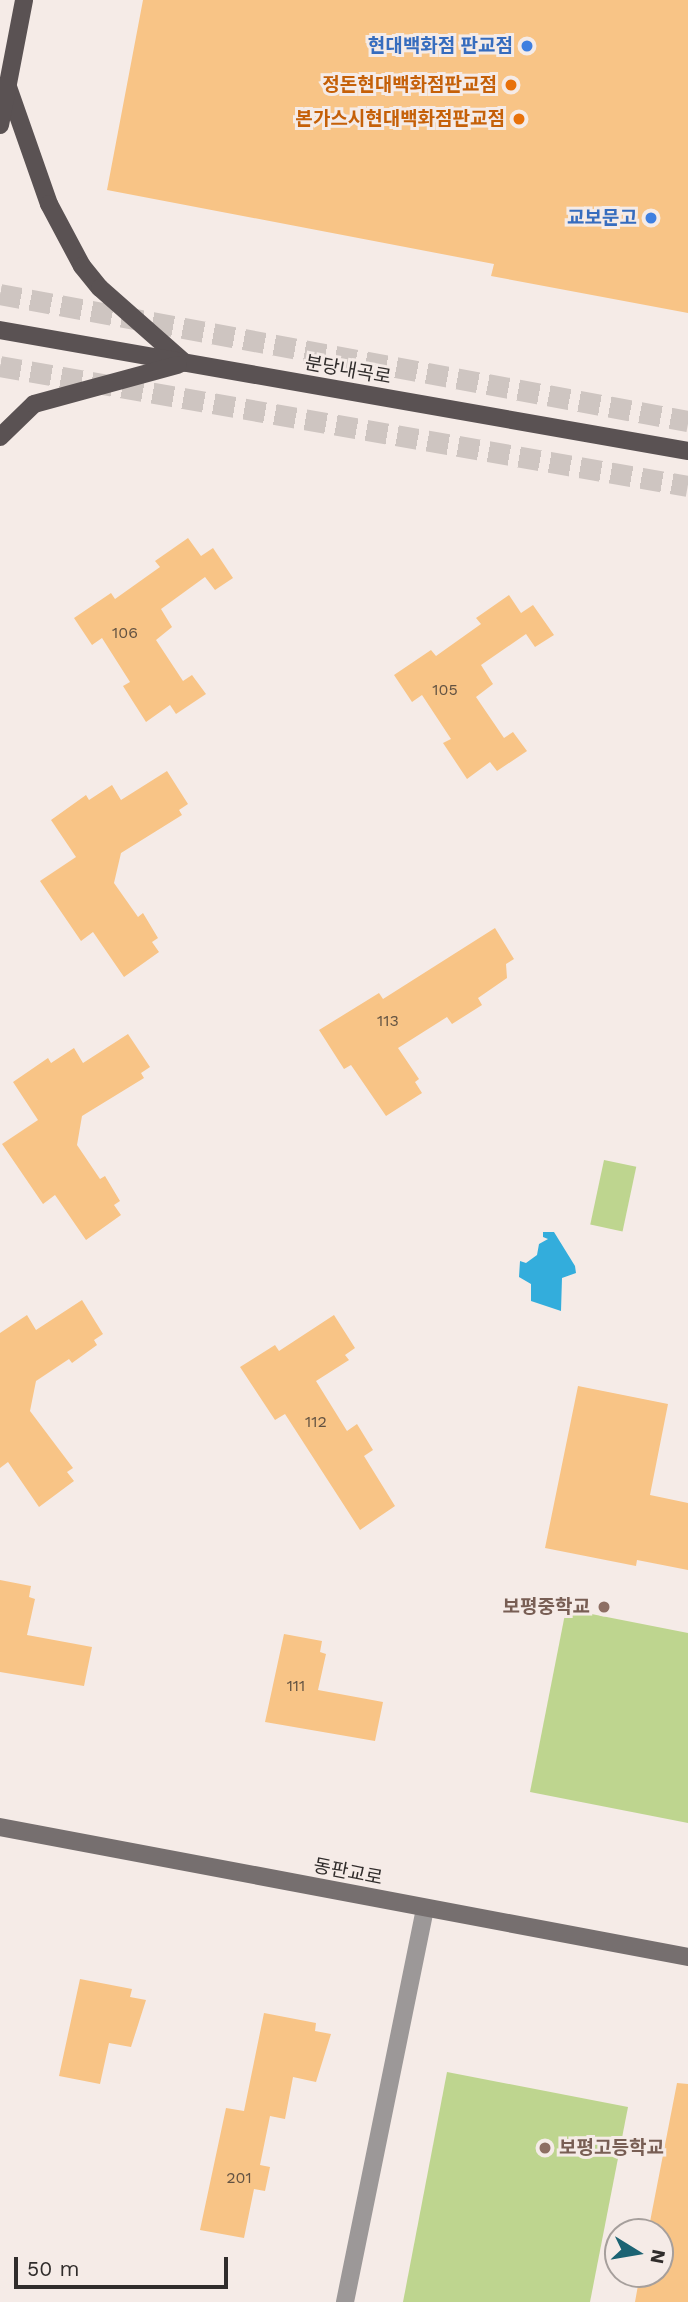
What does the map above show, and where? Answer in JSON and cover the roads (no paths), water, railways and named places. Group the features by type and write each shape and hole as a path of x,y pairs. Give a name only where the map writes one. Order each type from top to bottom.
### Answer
{"main road":[{"path":"0,125 24,0"},
{"path":"8,87 49,204 82,266 100,288 185,363"},
{"name":"분당내곡로","path":"0,330 688,451"},
{"path":"0,437 34,404 185,363"},
{"name":"동판교로","path":"0,1828 688,1957"}],"street":[{"path":"345,2302 425,1908"}],"water":[{"path":"543,1232 554,1232 575,1266 576,1273 562,1278 561,1311 531,1301 531,1284 519,1277 520,1261 526,1263 537,1255 539,1244 548,1239 543,1237"}],"tunnel":[{"path":"0,294 688,421"},
{"path":"0,366 688,486"}],"place":[{"name":"현대백화점 판교점","path":"527,46"},
{"name":"정돈현대백화점판교점","path":"511,85"},
{"name":"본가스시현대백화점판교점","path":"519,119"},
{"name":"교보문고","path":"651,218"},
{"name":"보평중학교","path":"604,1607"},
{"name":"보평고등학교","path":"545,2148"}]}
